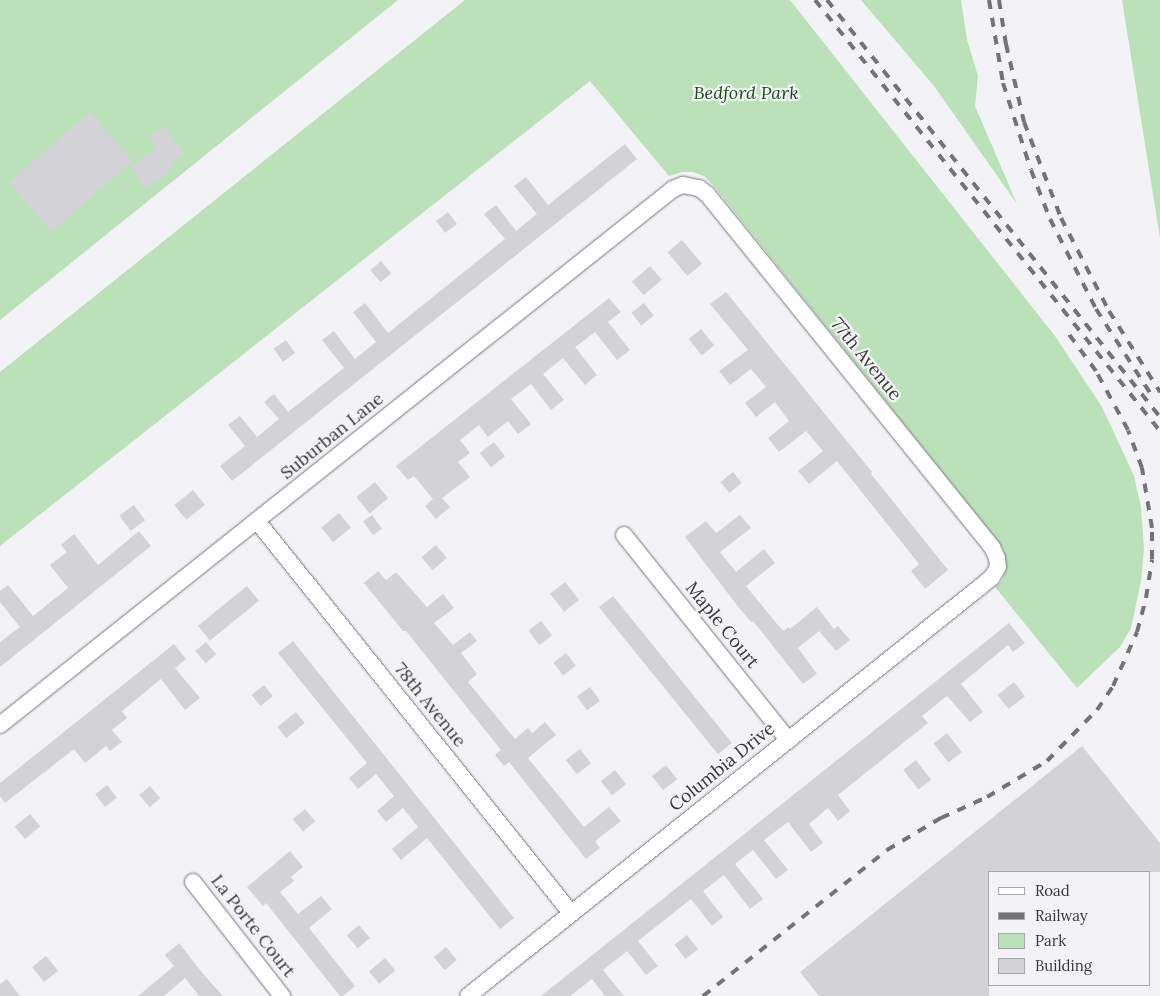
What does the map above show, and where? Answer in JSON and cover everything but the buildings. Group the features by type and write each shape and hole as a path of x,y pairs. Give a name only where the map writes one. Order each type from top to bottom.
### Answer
{"street":[{"name":"Suburban Lane","path":"0,725 673,189 683,185 691,185"},
{"name":"77th Avenue","path":"691,185 707,194 985,540 997,558 998,567"},
{"name":"78th Avenue","path":"257,521 571,913"},
{"name":"Maple Court","path":"624,535 788,740"},
{"name":"Columbia Drive","path":"468,996 980,587 992,577 998,567"},
{"name":"La Porte Court","path":"193,882 282,996"}],"green space":[{"path":"0,0 398,0 0,320"},
{"name":"Bedford Park","path":"465,0 790,0 1055,336 1102,407 1134,476 1141,507 1144,549 1141,581 1131,628 1120,647 1077,688 995,587 1002,581 1006,566 1003,548 712,184 704,176 693,172 682,172 669,176 590,81 0,546 0,372"},
{"path":"861,0 961,0 967,40 978,76 975,106 1017,204 934,86"},
{"path":"1122,0 1160,0 1160,238"}],"railway":[{"path":"815,0 1160,431"},
{"path":"827,0 1160,417"},
{"path":"989,0 1003,83 1031,170 1050,219 1096,309 1152,396"},
{"path":"999,0 1006,44 1024,122 1061,218 1109,311 1160,392"},
{"path":"703,996 887,850 941,818 987,797 1047,761 1097,710 1113,686 1137,632 1146,598 1152,559 1152,528 1142,468 1128,430 1096,371 1065,329"}]}
